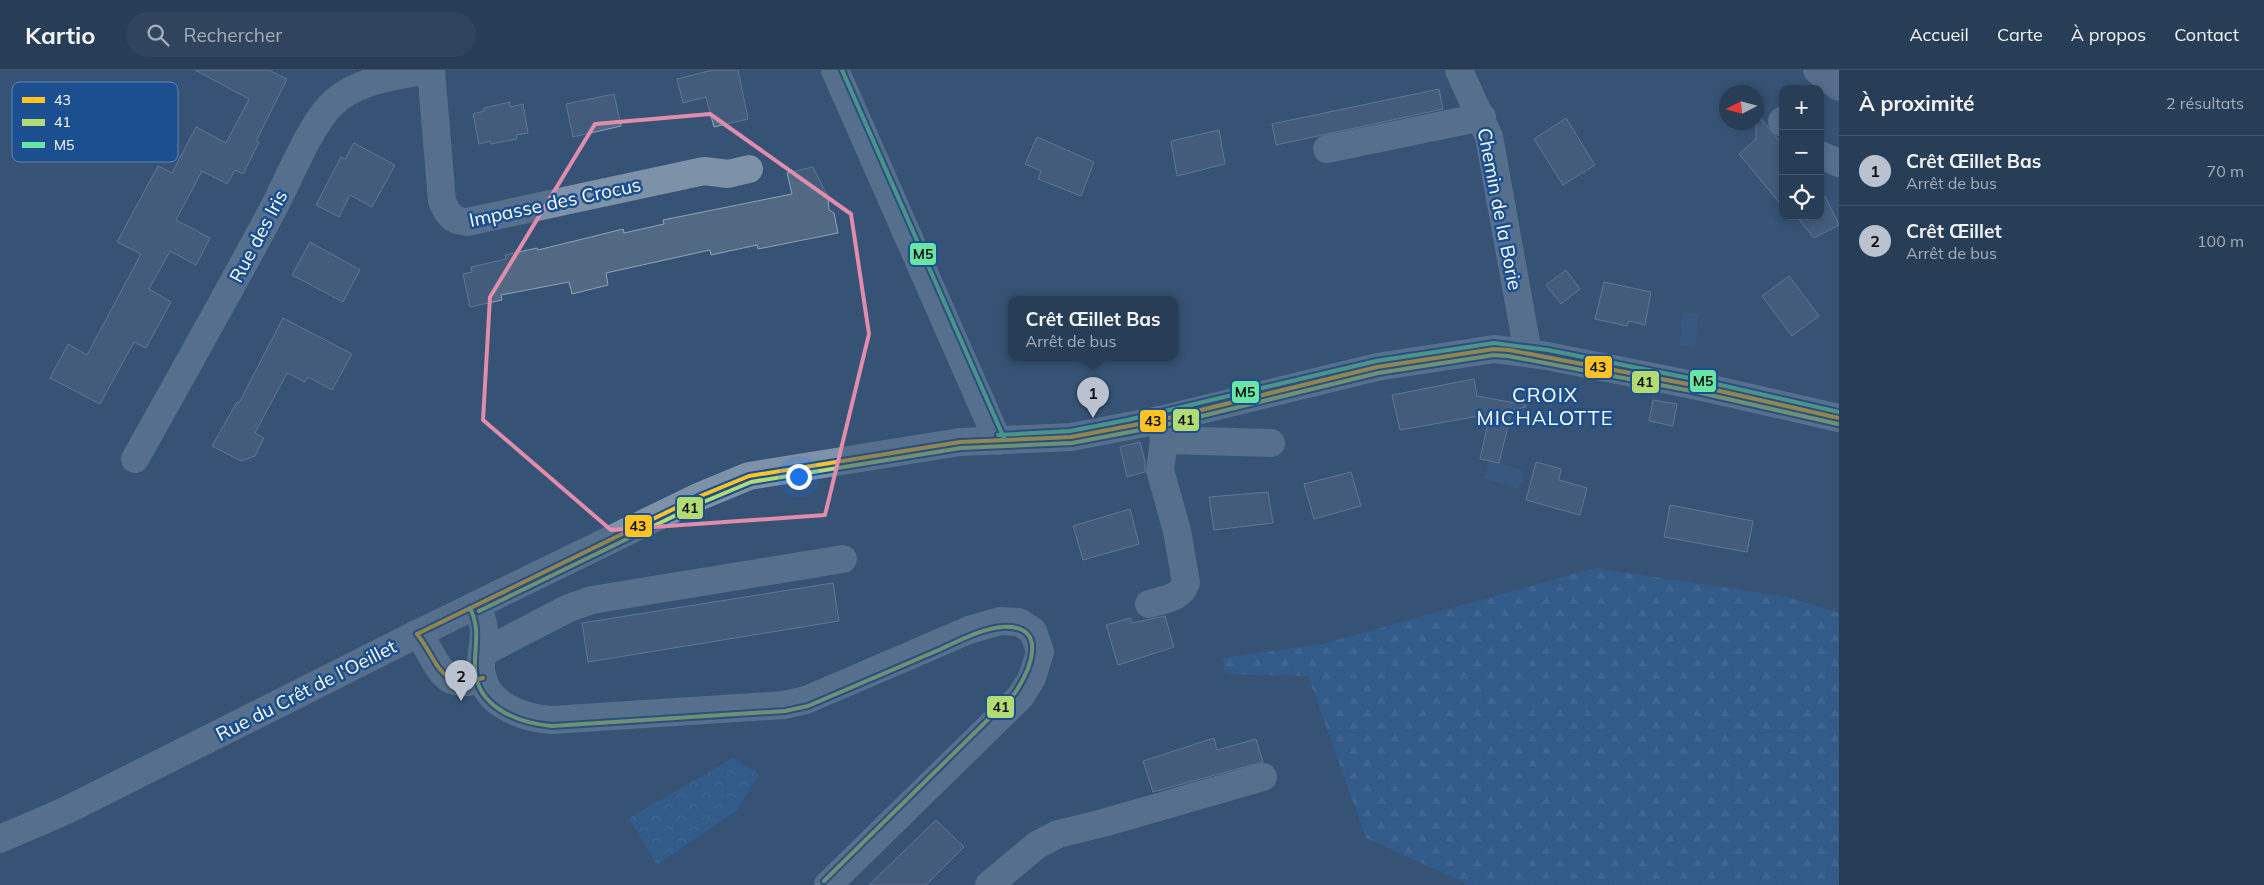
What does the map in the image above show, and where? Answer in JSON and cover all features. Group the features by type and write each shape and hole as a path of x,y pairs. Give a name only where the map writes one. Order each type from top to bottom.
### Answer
{"main road":[{"path":"1817,70 1839,87"}],"street":[{"name":"Impasse des Crocus","path":"429,70 442,201 447,214 456,221 467,222 704,171 728,174 750,169"},
{"name":"Rue des Iris","path":"135,459 267,220 318,121 333,104 350,90 373,81 429,70"},
{"path":"835,70 998,441"},
{"name":"Chemin de la Borie","path":"1460,70 1482,117 1489,137 1528,353"},
{"path":"1327,149 1482,117"},
{"path":"1824,157 1839,163"},
{"name":"Rue du Crêt de l'Oeillet","path":"0,839 65,811 476,605 698,498 749,476 960,442 1071,437 1162,430 1377,367 1494,349 1528,353 1698,386 1839,418"},
{"path":"1149,604 1177,596 1183,591 1186,583 1177,531 1160,470 1162,430 1271,443"},
{"path":"417,634 425,643 434,662 446,678 463,684 483,665 569,608 592,600 843,559"},
{"path":"476,605 483,619 483,665 491,692 502,705 517,713 534,719 552,720 784,705 806,700 969,630 1000,621 1019,622 1033,632 1040,652 1032,678 1020,697 828,885"},
{"path":"990,885 1038,845 1058,834 1263,777"}],"highlighted area":[{"path":"710,114 851,214 869,334 825,515 611,530 483,420 490,297 595,124"}],"green space":[{"path":"1595,568 1788,597 1839,613 1839,885 1469,885 1366,838 1308,676 1225,674 1222,658 1323,644"},
{"path":"733,758 759,774 737,810 657,865 629,818"}],"shaded area":[{"path":"1683,312 1699,314 1695,347 1679,345"},
{"path":"1490,460 1524,471 1522,476 1524,481 1518,489 1484,478"}],"building":[{"path":"195,70 269,70 287,79 256,141 259,142 243,174 235,170 227,184 202,171 176,220 210,238 196,265 170,251 149,289 171,302 146,348 134,342 100,404 50,378 68,344 87,355 141,254 117,242 158,166 172,173 196,127 226,143 249,99"},
{"path":"713,70 738,70 748,119 714,127 706,97 683,103 677,79"},
{"path":"1439,89 1443,109 1276,145 1272,124"},
{"path":"614,94 621,126 573,137 566,104"},
{"path":"510,102 510,107 523,104 528,133 516,135 517,139 491,144 490,141 479,144 473,114 484,111 484,108"},
{"path":"1566,118 1595,165 1563,185 1534,139"},
{"path":"1764,122 1779,140 1779,202 1739,154 1756,139 1756,130 1764,130"},
{"path":"1219,130 1225,164 1177,176 1171,141"},
{"path":"1037,137 1094,162 1081,196 1038,179 1041,171 1025,164"},
{"path":"354,143 395,165 372,207 350,195 339,217 316,205 341,157 345,159"},
{"path":"813,167 828,197 829,210 834,213 838,233 758,249 757,245 711,255 710,250 606,273 608,285 572,294 569,282 501,295 502,300 470,307 463,274 472,272 471,267 506,259 505,255 537,248 538,250 623,229 624,233 664,224 663,220 792,194 787,173"},
{"path":"1824,196 1839,225 1814,238 1799,220 1824,220"},
{"path":"310,242 360,270 343,302 292,275"},
{"path":"1566,270 1580,289 1561,304 1546,285"},
{"path":"1789,276 1819,316 1792,336 1762,296"},
{"path":"1604,282 1651,292 1645,325 1629,321 1627,326 1595,319"},
{"path":"283,318 352,354 332,390 308,377 305,382 287,373 255,433 264,438 255,456 241,461 212,446 237,402 239,403"},
{"path":"1474,379 1477,396 1526,405 1526,407 1512,410 1499,463 1480,459 1490,414 1400,430 1392,395"},
{"path":"1653,400 1677,404 1673,426 1649,421"},
{"path":"1140,442 1145,462 1145,472 1127,477 1120,447"},
{"path":"1536,462 1561,469 1559,480 1587,488 1580,515 1526,500"},
{"path":"1351,472 1361,506 1314,519 1304,484"},
{"path":"1268,492 1273,523 1214,530 1209,497"},
{"path":"1670,505 1753,521 1747,552 1664,537"},
{"path":"1130,509 1139,544 1083,560 1073,526"},
{"path":"833,583 839,621 588,662 582,623"},
{"path":"1165,616 1174,647 1118,665 1106,625 1130,618 1132,623"},
{"path":"1214,738 1217,750 1256,739 1263,762 1153,792 1143,761"},
{"path":"936,820 964,847 926,885 869,885"}],"transit line":[{"name":"M5","path":"842,70 1004,438"},
{"name":"M5","path":"998,435 1070,431 1127,420 1376,361 1494,343 1548,350 1699,380 1839,412"},
{"name":"43","path":"417,634 698,497 749,476 960,442 1071,437 1160,420 1377,367 1494,349 1509,350 1698,386 1839,418"},
{"name":"41","path":"479,611 701,503 751,482 961,448 1072,443 1161,426 1378,373 1494,355 1508,356 1697,392 1838,424"},
{"name":"41","path":"470,608 476,631 475,669 483,694 502,711 514,717 552,726 785,711 808,706 985,630 1002,627 1017,628 1026,633 1031,640 1030,661 1015,693 824,881"},
{"name":"43","path":"417,634 436,664 448,677 468,681 483,678"}],"place":[{"name":"Crêt Œillet Bas","path":"1093,418"},
{"name":"Crêt Œillet","path":"461,701"}],"district":[{"name":"CROIX MICHALOTTE","path":"1545,406"}]}
